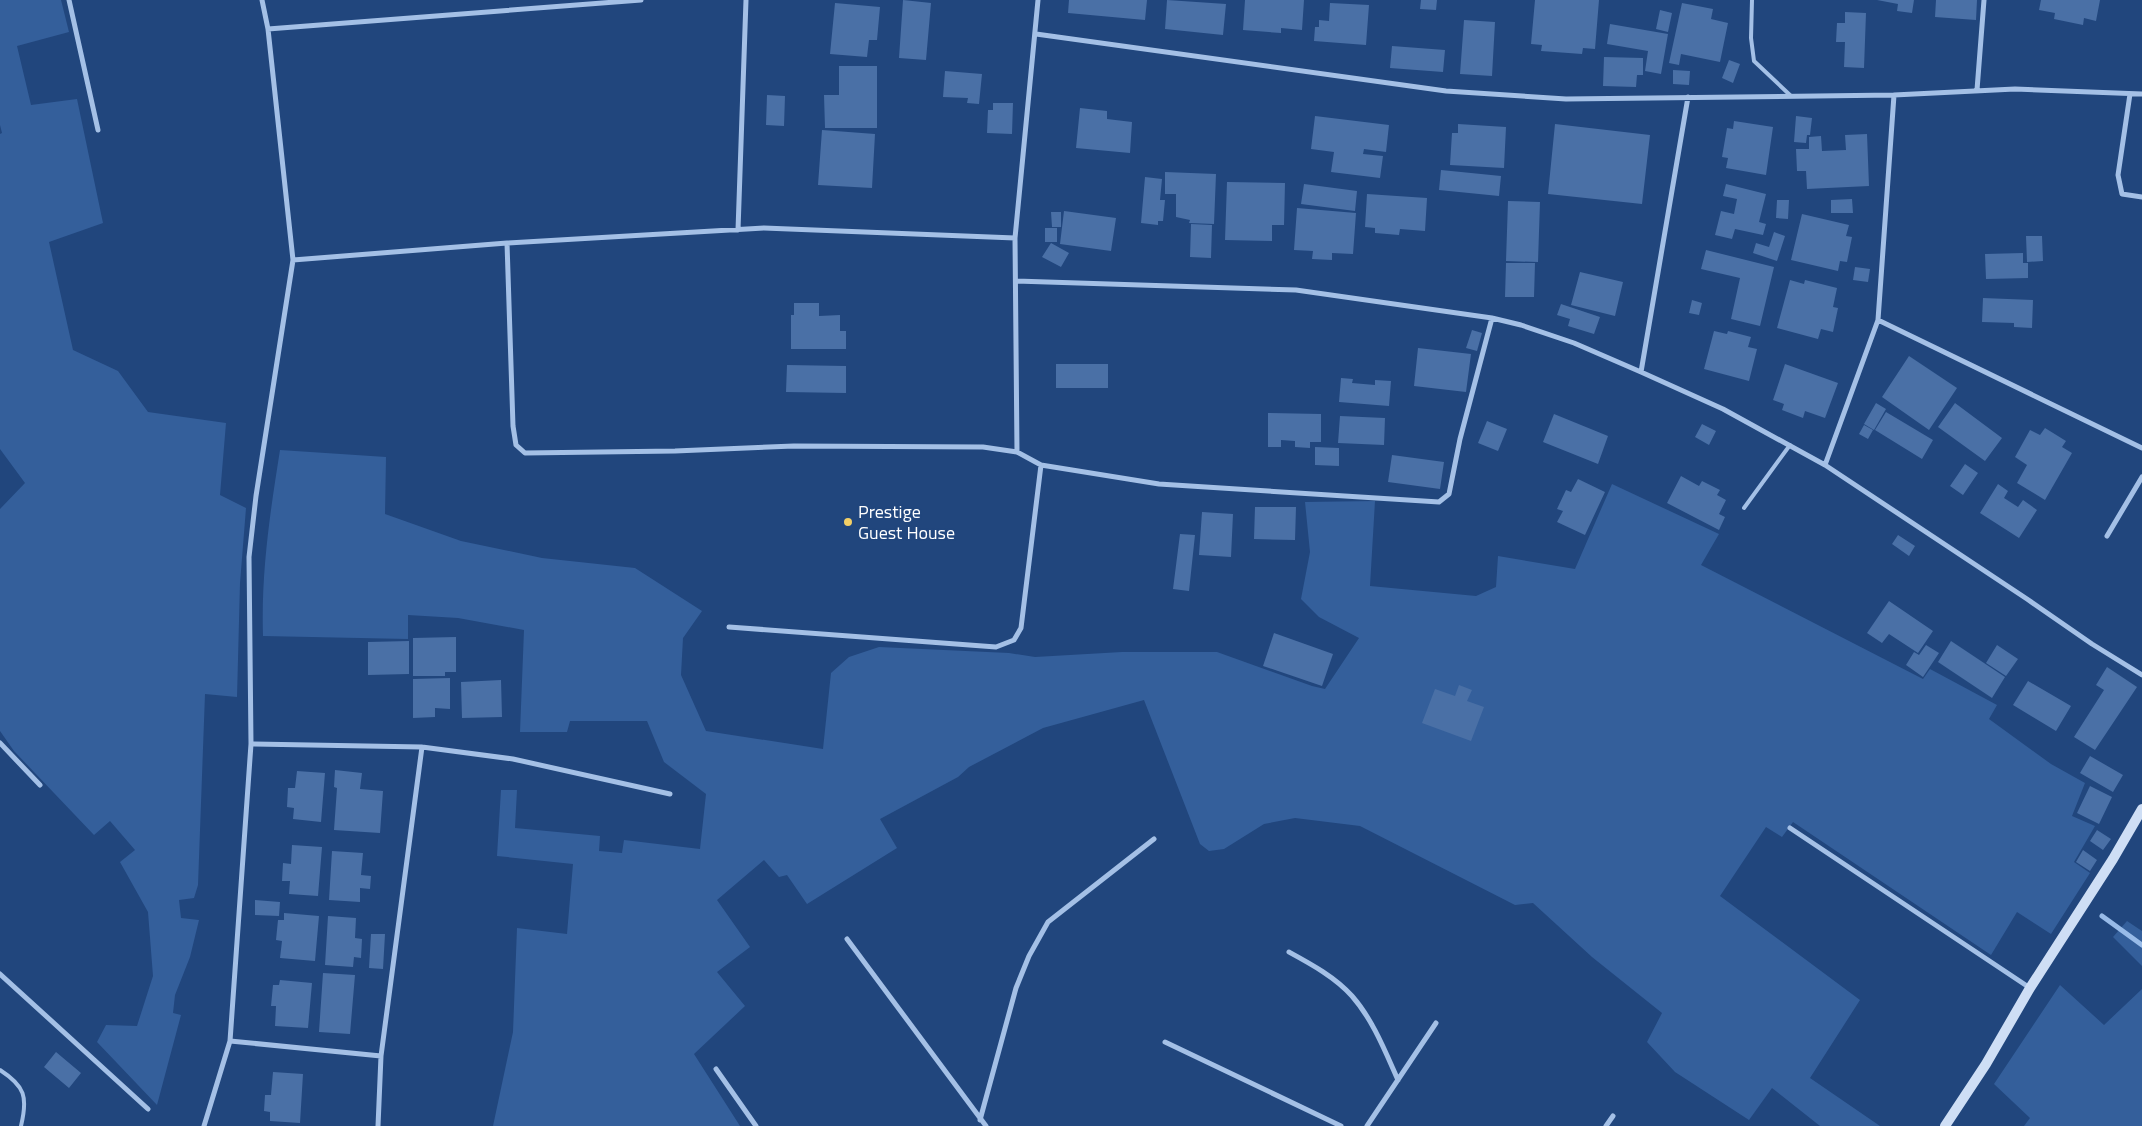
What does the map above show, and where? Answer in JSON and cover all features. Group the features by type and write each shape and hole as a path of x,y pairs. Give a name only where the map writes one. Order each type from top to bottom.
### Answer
{"street":[{"path":"69,0 98,130"},
{"path":"204,1126 230,1041 251,744 249,557 256,496 293,260 268,29 262,0"},
{"path":"268,29 641,0"},
{"path":"738,230 746,0"},
{"path":"1017,452 1015,238 1038,0"},
{"path":"1978,90 1984,0"},
{"path":"1036,34 1446,91 1566,99 1894,95 2015,89 2142,94"},
{"path":"2130,94 2118,175 2122,194 2142,197"},
{"path":"1825,465 1878,320 1894,95"},
{"path":"1641,372 1688,97"},
{"path":"293,260 507,242 764,228 1015,238"},
{"path":"507,242 513,426 516,445 525,453 665,451 794,446 983,447 1017,452 1041,465 1158,484 1439,502 1449,494 1460,439 1492,318"},
{"path":"1016,281 1296,290 1492,318 1522,325 1574,343 1723,409 1825,465 2027,598 2092,644 2142,674"},
{"path":"1878,320 2142,448"},
{"path":"729,627 996,647 1014,640 1021,628 1041,465"},
{"path":"2107,536 2142,477"},
{"path":"0,743 40,785"},
{"path":"251,744 422,747 513,759 670,794"},
{"path":"378,1126 381,1056 422,747"},
{"path":"1945,1126 1986,1064 2030,988 2113,859 2142,809"},
{"path":"1790,828 2030,988"},
{"path":"980,1120 1016,988 1029,956 1048,922 1154,839"},
{"path":"847,939 986,1126"},
{"path":"1289,952 1319,969 1352,996 1374,1027 1398,1080"},
{"path":"0,974 148,1109"},
{"path":"1368,1126 1436,1023"},
{"path":"230,1041 381,1056"},
{"path":"1165,1042 1341,1126"},
{"path":"716,1069 756,1126"},
{"path":"1606,1126 1613,1116"}],"lane":[{"path":"1752,0 1751,38 1754,61 1790,96"},
{"path":"1744,508 1790,446"},
{"path":"0,1070 16,1080 22,1090 25,1111 21,1126"}],"shaded area":[{"path":"0,0 61,0 69,32 17,46 31,105 77,99 103,223 49,242 73,350 118,371 148,412 226,423 220,495 246,508 240,583 237,697 205,694 198,885 194,898 179,900 181,918 199,920 190,957 175,995 173,1013 181,1015 157,1105 97,1042 106,1025 137,1026 153,976 148,912 120,862 135,850 110,821 94,835 14,751 0,731 0,509 25,483 0,449 0,134 2,133 0,125"},
{"path":"280,450 386,457 385,514 461,541 542,558 635,568 702,611 683,638 681,675 706,731 823,749 831,673 849,657 879,647 1009,653 1035,657 1122,652 1217,652 1325,689 1359,638 1319,617 1301,599 1310,552 1305,502 1375,501 1370,586 1476,596 1496,587 1498,556 1575,569 1612,484 1719,534 1701,565 1923,679 1930,669 1997,705 1989,719 2051,764 2085,783 2072,816 2095,826 2074,862 2090,873 2051,934 2017,912 1991,955 1793,822 1782,837 1766,827 1720,896 1860,1000 1810,1078 1880,1126 1820,1126 1772,1088 1749,1120 1675,1072 1647,1042 1662,1013 1592,957 1533,903 1515,905 1360,826 1295,818 1264,824 1224,849 1209,851 1200,844 1144,700 1043,728 969,767 958,777 880,819 897,848 807,904 787,875 779,877 764,860 717,900 750,947 717,972 745,1006 694,1054 740,1126 493,1126 513,1032 517,928 567,934 573,864 497,856 501,790 517,790 515,828 600,836 599,851 622,853 624,840 700,849 706,794 664,762 647,721 570,721 567,732 520,732 524,630 458,618 408,615 408,639 263,636 265,566"},
{"path":"2127,921 2142,931 2142,966 2113,937"},
{"path":"2060,985 2104,1025 2142,989 2142,1126 2024,1126 2030,1118 1994,1084"}],"building":[{"path":"903,0 931,3 926,60 899,58"},
{"path":"1069,0 1147,0 1145,20 1068,13"},
{"path":"1167,0 1226,4 1223,35 1165,29"},
{"path":"1245,0 1304,0 1302,30 1281,28 1281,33 1243,30"},
{"path":"1421,0 1437,0 1436,10 1420,9"},
{"path":"1535,0 1599,0 1595,49 1583,48 1582,54 1541,51 1542,45 1531,44"},
{"path":"1877,0 1914,0 1912,13 1897,11 1898,4"},
{"path":"1936,0 1977,0 1976,20 1935,17"},
{"path":"2041,0 2100,0 2096,21 2084,18 2083,25 2054,19 2055,13 2039,10"},
{"path":"835,3 880,7 877,40 869,40 867,57 830,54"},
{"path":"1330,3 1369,5 1366,45 1314,41 1315,27 1319,27 1319,20 1329,21"},
{"path":"1682,3 1713,9 1711,19 1728,23 1720,62 1681,54 1679,65 1669,63"},
{"path":"1660,10 1672,13 1668,32 1656,29"},
{"path":"1845,12 1866,13 1864,68 1844,67 1845,42 1836,42 1837,23 1845,23"},
{"path":"1464,20 1495,22 1492,76 1460,74"},
{"path":"1610,24 1668,34 1661,74 1645,71 1648,51 1607,44"},
{"path":"1392,46 1445,50 1443,72 1390,68"},
{"path":"1604,57 1643,58 1643,75 1637,75 1636,87 1603,86"},
{"path":"1729,60 1740,64 1733,83 1722,78"},
{"path":"839,66 877,66 877,128 825,128 824,95 839,95"},
{"path":"1673,70 1690,71 1689,85 1673,84"},
{"path":"945,71 982,74 979,104 967,103 968,98 943,97"},
{"path":"767,95 785,96 784,126 766,125"},
{"path":"993,103 1013,103 1012,134 987,133 988,110 993,110"},
{"path":"1080,108 1107,111 1107,119 1132,122 1130,153 1076,148"},
{"path":"1315,116 1389,125 1386,152 1364,149 1363,154 1383,156 1380,178 1331,172 1334,152 1311,149"},
{"path":"1796,116 1812,118 1810,135 1807,135 1806,143 1794,142"},
{"path":"1734,121 1773,127 1766,175 1726,168 1728,158 1722,157 1727,128 1733,129"},
{"path":"1458,124 1506,127 1504,168 1450,165 1452,133 1458,133"},
{"path":"1555,124 1650,135 1642,204 1548,194"},
{"path":"822,130 875,134 872,188 818,185"},
{"path":"1867,134 1869,186 1807,189 1806,171 1797,171 1796,149 1809,149 1809,137 1821,136 1822,151 1846,150 1845,135"},
{"path":"1441,170 1501,176 1499,196 1439,190"},
{"path":"1165,172 1216,174 1214,224 1189,223 1190,220 1176,217 1176,194 1165,194"},
{"path":"1145,177 1162,179 1160,200 1165,200 1163,221 1158,221 1158,225 1141,223"},
{"path":"1227,182 1285,183 1284,225 1272,225 1272,241 1225,240"},
{"path":"1304,184 1357,191 1355,211 1301,204"},
{"path":"1726,184 1766,194 1759,222 1766,224 1763,235 1735,229 1732,239 1715,235 1721,211 1734,214 1737,199 1723,196"},
{"path":"1367,194 1427,198 1425,231 1400,229 1399,235 1375,233 1375,228 1365,227"},
{"path":"1852,199 1853,213 1831,213 1831,200"},
{"path":"1777,200 1789,200 1788,219 1776,218"},
{"path":"1508,201 1540,202 1538,262 1506,261"},
{"path":"1297,208 1356,213 1353,254 1332,253 1332,260 1312,259 1313,251 1294,250"},
{"path":"1064,211 1116,218 1111,251 1060,244"},
{"path":"1051,212 1061,212 1061,227 1052,227"},
{"path":"1802,214 1849,225 1846,236 1852,237 1847,262 1840,261 1838,271 1791,260"},
{"path":"1191,224 1212,225 1211,258 1190,257"},
{"path":"1045,228 1057,228 1057,242 1045,242"},
{"path":"1774,232 1785,236 1777,261 1753,253 1756,243 1769,247"},
{"path":"2026,236 2042,236 2043,261 2027,262"},
{"path":"1051,243 1069,253 1061,267 1042,257"},
{"path":"1706,250 1774,267 1760,326 1731,319 1740,278 1701,269"},
{"path":"2023,253 2023,263 2028,263 2028,278 1986,279 1985,254"},
{"path":"1506,263 1535,263 1534,297 1505,297"},
{"path":"1855,267 1870,269 1868,282 1853,280"},
{"path":"1580,272 1623,282 1615,316 1571,305"},
{"path":"1790,280 1804,284 1805,280 1837,288 1833,307 1838,308 1833,332 1821,329 1818,339 1777,328"},
{"path":"1983,298 2033,300 2032,328 2014,327 2014,323 1982,322"},
{"path":"1692,300 1702,303 1699,315 1689,313"},
{"path":"794,303 819,303 819,316 840,315 840,331 846,331 846,349 791,349 791,315 794,315"},
{"path":"1561,304 1600,317 1594,334 1568,326 1570,319 1557,315"},
{"path":"1472,330 1482,333 1477,351 1466,348"},
{"path":"1714,331 1727,334 1728,331 1751,337 1748,347 1757,349 1749,381 1704,369"},
{"path":"1418,348 1471,354 1466,392 1414,386"},
{"path":"1909,356 1957,388 1929,430 1882,397"},
{"path":"1056,364 1108,364 1108,388 1056,388"},
{"path":"1785,364 1838,383 1825,418 1805,411 1803,418 1782,410 1784,404 1773,400"},
{"path":"787,365 846,366 846,393 786,392"},
{"path":"1341,378 1353,379 1352,383 1375,385 1375,380 1391,381 1389,406 1339,402"},
{"path":"1876,403 1886,409 1874,430 1864,424"},
{"path":"1955,403 2002,438 1985,461 1938,427"},
{"path":"1886,412 1933,440 1922,459 1875,430"},
{"path":"1268,413 1321,414 1321,442 1310,442 1310,448 1295,447 1295,441 1281,440 1281,447 1268,447"},
{"path":"1554,414 1608,436 1598,464 1543,442"},
{"path":"1340,416 1385,418 1384,445 1338,443"},
{"path":"1487,421 1507,429 1498,451 1478,443"},
{"path":"1702,424 1716,431 1709,445 1695,437"},
{"path":"1864,425 1873,430 1868,439 1859,434"},
{"path":"2045,428 2066,441 2062,447 2072,453 2045,500 2017,483 2027,465 2015,457 2030,430 2040,435"},
{"path":"1315,447 1339,448 1339,466 1315,465"},
{"path":"1392,455 1444,462 1440,489 1388,482"},
{"path":"1965,464 1978,473 1963,495 1950,486"},
{"path":"1681,476 1699,486 1702,481 1720,490 1717,495 1726,500 1719,514 1725,517 1719,530 1667,503"},
{"path":"1578,479 1605,492 1585,535 1557,522 1563,511 1557,509 1566,490 1571,492"},
{"path":"1998,484 2008,491 2004,498 2018,507 2023,500 2037,510 2019,538 1980,513"},
{"path":"1255,507 1296,507 1295,540 1254,539"},
{"path":"1202,512 1233,514 1231,557 1199,555"},
{"path":"1180,534 1195,535 1189,591 1173,589"},
{"path":"1898,535 1915,546 1909,556 1892,544"},
{"path":"1889,601 1933,631 1918,653 1889,634 1882,643 1867,633"},
{"path":"1274,633 1333,654 1322,686 1263,666"},
{"path":"456,637 456,672 445,672 445,676 413,676 413,638"},
{"path":"409,641 409,674 368,675 368,642"},
{"path":"1951,641 2005,677 1992,698 1938,662"},
{"path":"1926,645 1939,653 1923,677 1906,665 1914,652 1919,655"},
{"path":"1997,645 2018,659 2006,676 1986,663"},
{"path":"2107,667 2137,687 2095,750 2074,737 2104,690 2096,685"},
{"path":"450,678 450,709 435,708 435,717 413,718 413,679"},
{"path":"501,680 502,717 462,718 461,682"},
{"path":"2028,681 2071,706 2056,731 2013,705"},
{"path":"1459,685 1472,690 1467,701 1484,707 1471,741 1422,723 1435,689 1455,696"},
{"path":"2090,756 2123,775 2113,792 2080,773"},
{"path":"335,770 362,773 360,789 383,791 380,833 334,830 337,788 334,787"},
{"path":"297,771 325,773 321,822 293,819 294,808 287,807 288,788 295,788"},
{"path":"2090,786 2112,797 2099,824 2077,813"},
{"path":"2097,830 2111,839 2103,850 2090,841"},
{"path":"292,845 322,847 318,896 289,894 290,881 282,881 283,863 291,864"},
{"path":"2083,850 2097,860 2090,871 2076,862"},
{"path":"332,851 363,853 361,875 371,876 370,889 360,888 360,902 329,900"},
{"path":"255,900 280,902 279,916 255,915"},
{"path":"284,913 319,916 315,961 280,958 282,941 276,940 278,920 284,920"},
{"path":"328,916 356,918 355,938 362,939 361,958 354,957 353,967 325,965"},
{"path":"371,934 385,934 383,969 369,968"},
{"path":"323,973 355,975 350,1034 319,1032"},
{"path":"280,980 312,983 308,1028 275,1026 276,1006 271,1006 273,985 279,985"},
{"path":"56,1052 81,1073 69,1088 44,1067"},
{"path":"273,1072 303,1074 300,1123 270,1121 270,1112 264,1111 265,1095 271,1095"}],"waterway":[{"path":"2102,916 2142,945"}],"place":[{"name":"Prestige Guest House","path":"848,522"}]}
